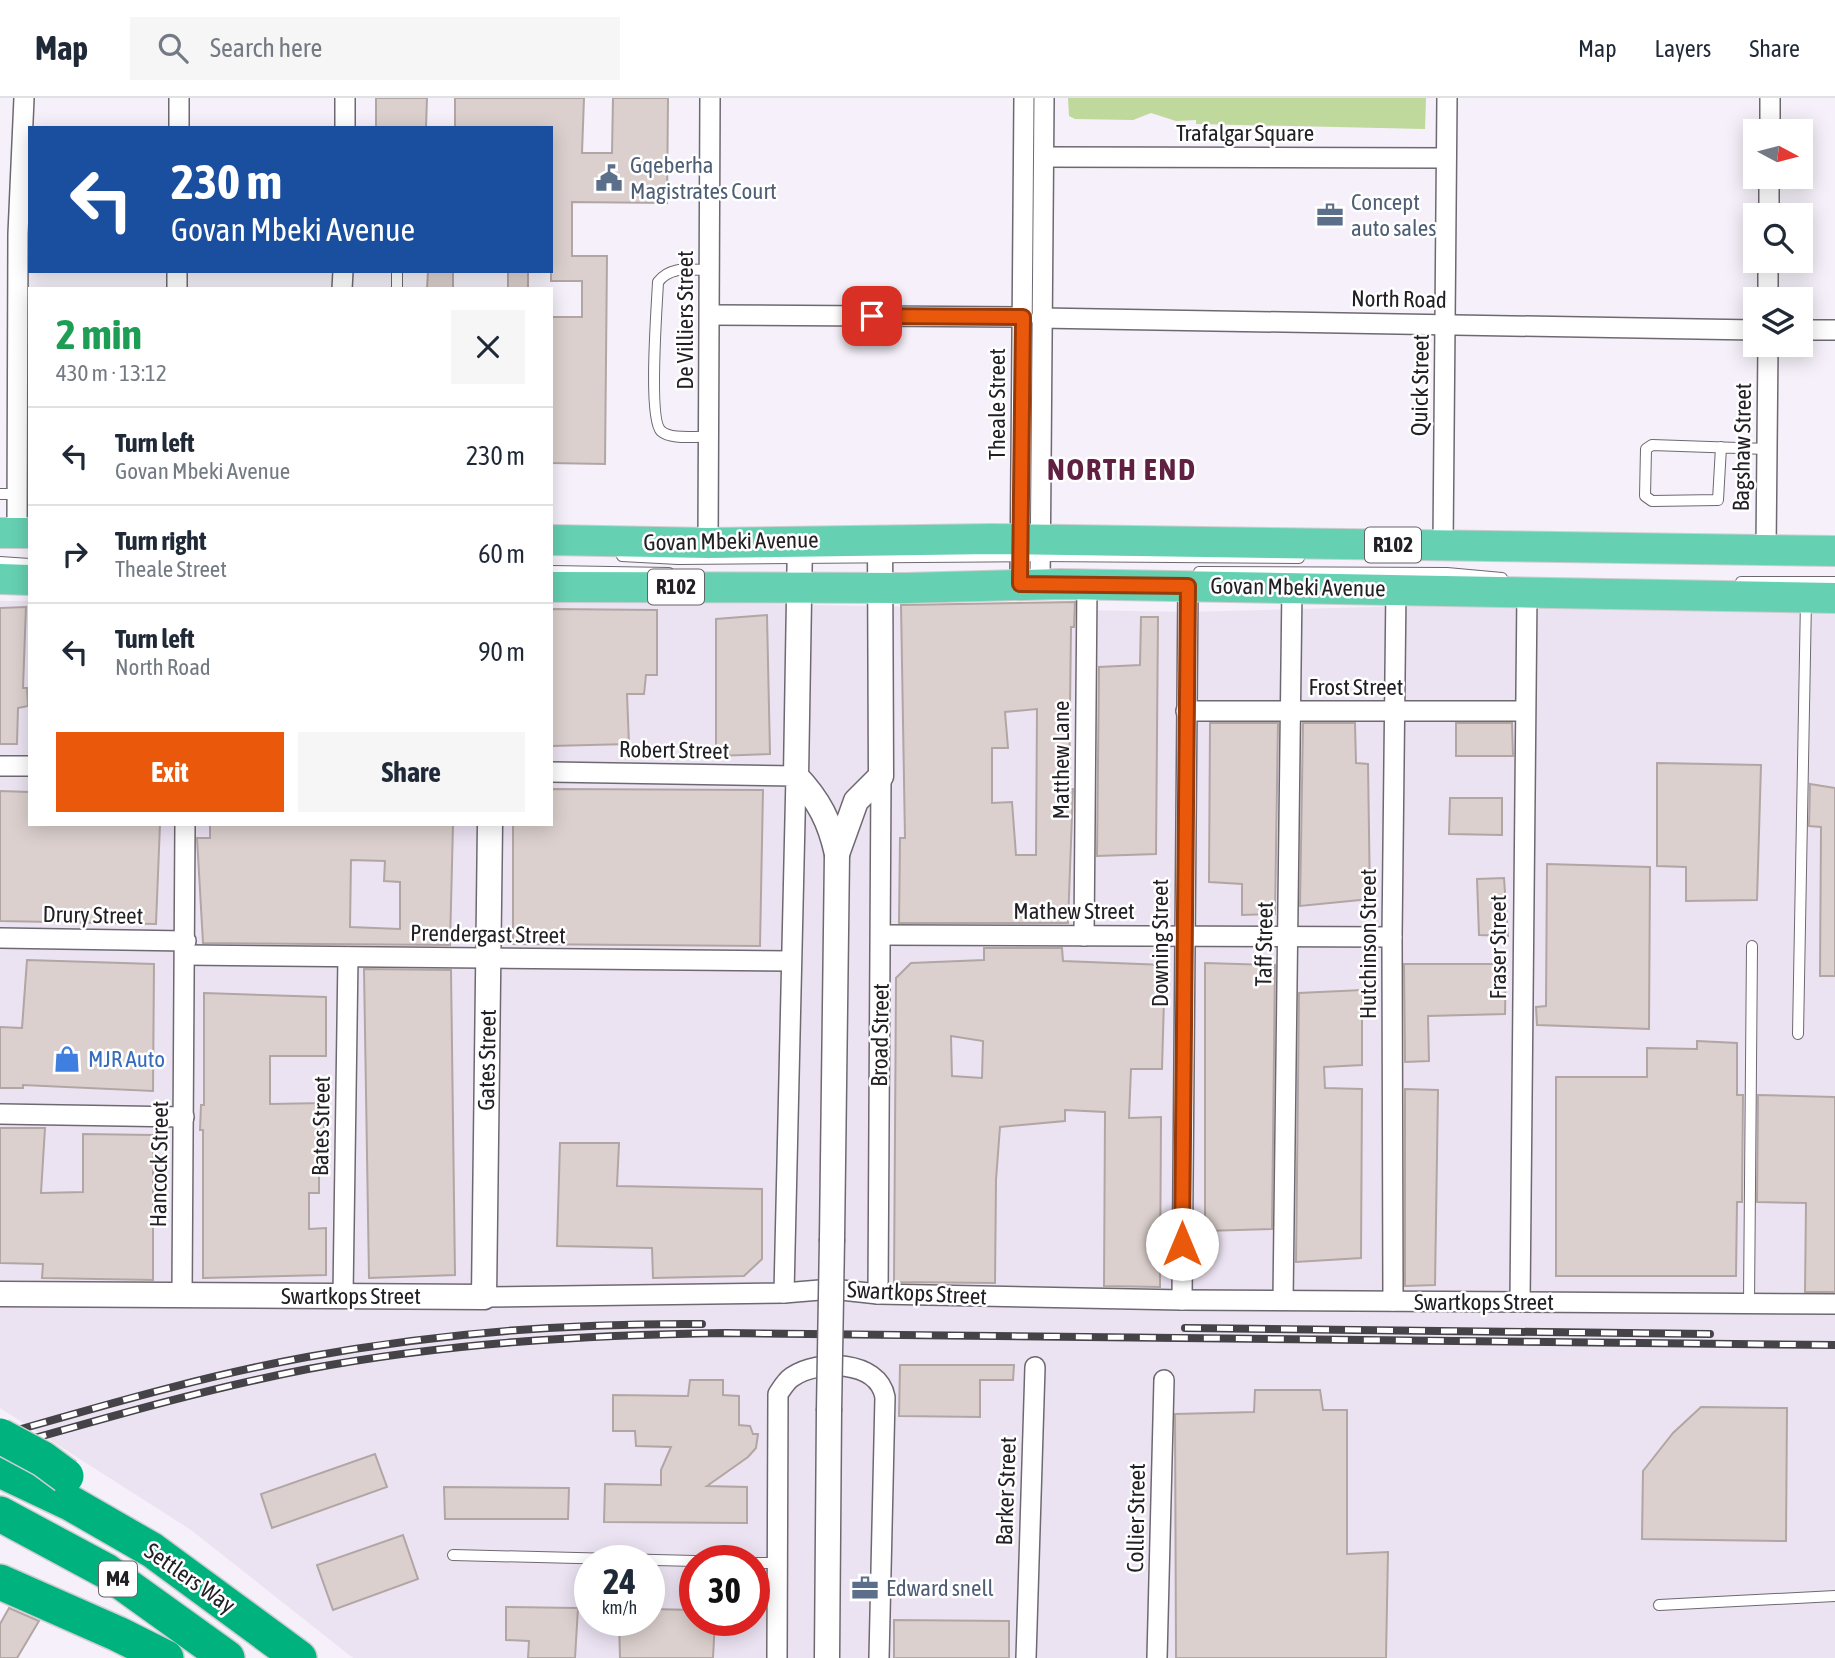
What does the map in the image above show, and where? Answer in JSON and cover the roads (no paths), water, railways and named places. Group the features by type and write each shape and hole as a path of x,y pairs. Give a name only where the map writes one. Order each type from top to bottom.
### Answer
{"highway":[{"path":"0,1436 43,1459 124,1514 142,1531 152,1550"},
{"path":"0,1451 66,1476"},
{"name":"Settlers Way","path":"0,1469 72,1504 152,1550 299,1658"},
{"name":"Settlers Way","path":"0,1514 42,1534 106,1571 227,1658"},
{"path":"0,1582 93,1622 166,1658"}],"main road":[{"name":"Govan Mbeki Avenue","path":"553,540 708,543 801,568 1030,565 1087,584 1186,579 1292,587 1396,588 1533,584 1821,598"},
{"name":"Govan Mbeki Avenue","path":"553,587 801,568 1030,565 1443,546 1835,551"},
{"path":"0,579 28,579"}],"street":[{"path":"15,533 8,494 16,234 24,98"},
{"path":"179,98 179,126"},
{"path":"345,98 345,126"},
{"name":"De Villiers Street","path":"708,543 710,98"},
{"name":"Theale Street","path":"1024,98 1032,318 1030,565"},
{"name":"Theale Street","path":"1032,318 1044,157 1044,98"},
{"name":"Quick Street","path":"1443,546 1447,98"},
{"path":"1770,98 1770,119"},
{"name":"Trafalgar Square","path":"1044,157 1446,158"},
{"name":"North Road","path":"710,315 1743,330"},
{"path":"1813,330 1835,330"},
{"name":"Bagshaw Street","path":"1766,550 1768,357"},
{"path":"784,1293 801,568"},
{"name":"Broad Street","path":"878,1294 880,568"},
{"name":"Downing Street","path":"1182,1300 1186,579"},
{"name":"Matthew Lane","path":"1084,936 1087,584"},
{"name":"Fraser Street","path":"1520,1302 1525,711 1533,584"},
{"name":"Taff Street","path":"1283,1300 1292,587"},
{"name":"Hutchinson Street","path":"1393,1301 1392,937 1396,588"},
{"name":"Frost Street","path":"1186,711 1525,711"},
{"path":"0,766 28,766"},
{"name":"Robert Street","path":"553,772 796,776"},
{"name":"Broad Street","path":"796,776 812,793 827,816 837,855 827,1658"},
{"name":"Broad Street","path":"837,855 856,801 880,776"},
{"name":"Hancock Street","path":"182,1295 185,826"},
{"name":"Gates Street","path":"484,1297 490,826"},
{"name":"Mathew Street","path":"881,936 1392,937"},
{"name":"Drury Street","path":"0,938 186,948"},
{"name":"Prendergast Street","path":"186,948 348,957 790,961"},
{"name":"Bates Street","path":"343,1295 348,957"},
{"path":"0,1114 184,1117"},
{"name":"Swartkops Street","path":"0,1294 484,1297 784,1293 832,1289 878,1294 1182,1300 1835,1304"},
{"name":"Barker Street","path":"1026,1658 1035,1367"},
{"path":"776,1658 778,1394 791,1377 818,1368 864,1370 879,1381 885,1397 879,1658"},
{"name":"Collier Street","path":"1157,1658 1164,1380"}],"lane":[{"path":"708,437 667,435 658,429 654,417 658,282 665,273 673,270 710,270"},
{"path":"1721,447 1720,499 1652,500 1645,496 1648,447 1721,447 1767,449"},
{"path":"615,555 801,568"},
{"path":"1030,565 1315,558"},
{"path":"1671,561 1685,561"},
{"path":"0,562 28,564"},
{"path":"553,571 684,573"},
{"path":"1186,579 1447,573 1533,584 1568,581"},
{"path":"1734,582 1835,582"},
{"path":"1798,1034 1821,598"},
{"path":"1749,1303 1752,946"},
{"path":"453,1555 679,1561"},
{"path":"770,1563 778,1563"},
{"path":"1659,1605 1835,1596"}],"railway":[{"path":"0,1435 191,1382 356,1349 504,1331 603,1325 702,1324"},
{"path":"1185,1328 1710,1334"},
{"path":"0,1448 192,1395 308,1369 412,1353 568,1338 725,1333 1835,1345"}],"place":[{"name":"Gqeberha Magistrates Court","path":"609,178"},
{"name":"Concept auto sales","path":"1330,215"},
{"name":"MJR Auto","path":"67,1059"},
{"name":"Edward snell","path":"865,1588"}],"district":[{"name":"NORTH END","path":"1122,470"}]}
